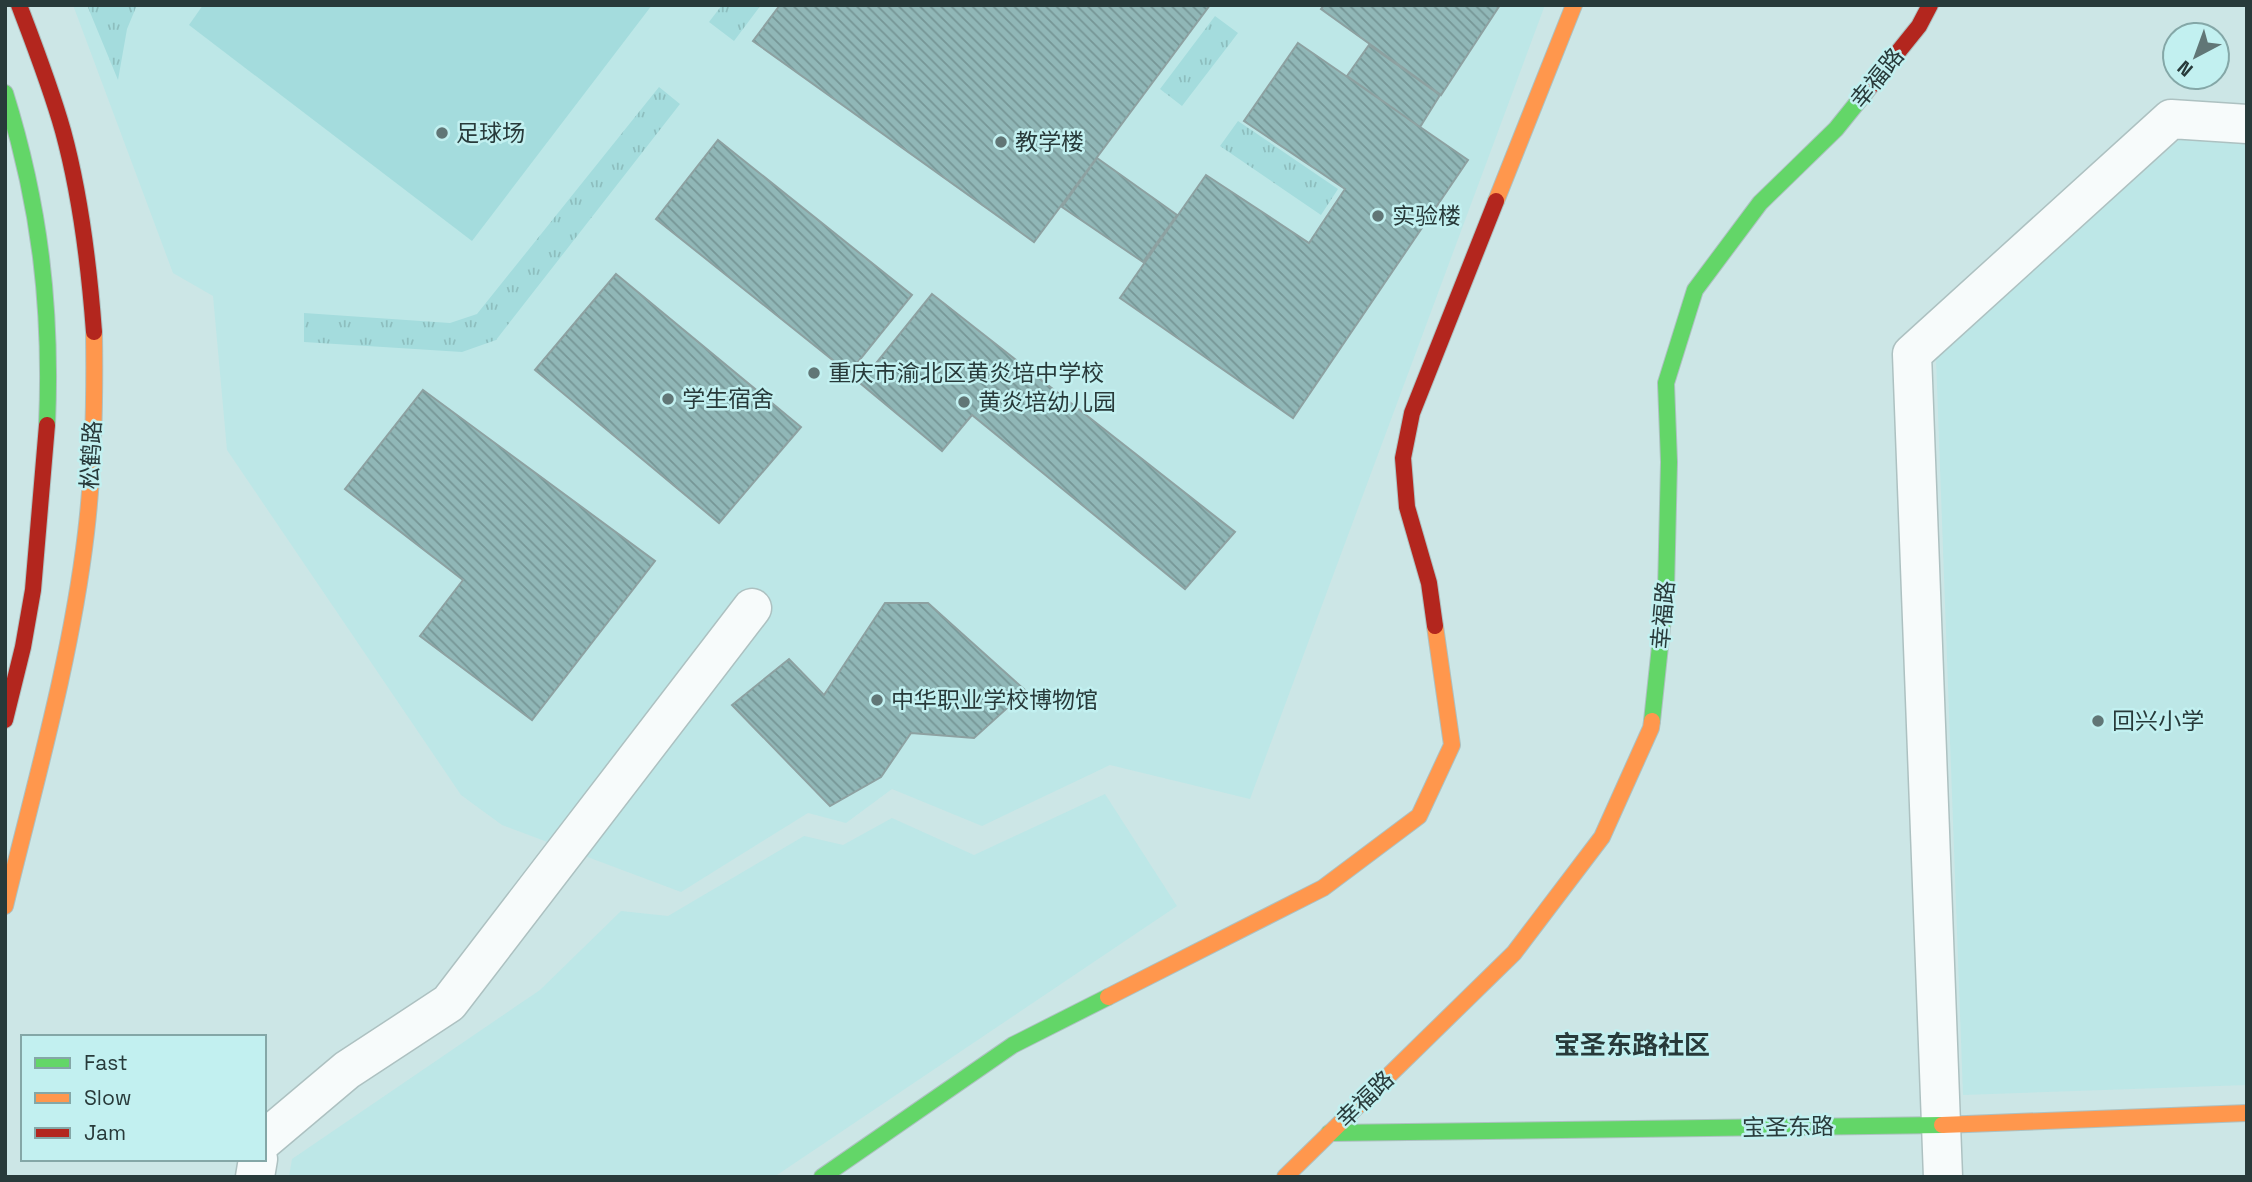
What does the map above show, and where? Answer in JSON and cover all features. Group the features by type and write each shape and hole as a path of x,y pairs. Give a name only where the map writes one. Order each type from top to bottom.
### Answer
{"street":[{"path":"822,1177 1013,1045 1323,888 1419,816 1452,745 1429,583 1407,508 1403,458 1412,413 1574,5"},
{"name":"幸福路","path":"1284,1177 1514,953 1602,837 1651,728 1667,590 1669,462 1666,383 1695,290 1760,203 1836,129 1919,26 1930,5"},
{"name":"松鹤路","path":"5,906 69,635 86,533 94,430 93,331 88,255 76,181 55,103 19,6"},
{"name":"松鹤路","path":"5,93 32,186 44,258 49,332 48,432 40,526 28,621 5,720"},
{"path":"1943,1177 1912,354 2171,119 2247,124"},
{"path":"266,1138 347,1070 449,1003 752,608"},
{"name":"宝圣东路","path":"1329,1133 1941,1125 2247,1113"}],"shaded area":[{"name":"重庆市渝北区黄炎培中学校","path":"73,5 1545,5 1250,799 1110,765 982,826 892,789 846,823 808,813 681,892 502,825 461,795 227,450 213,296 173,273"},
{"name":"回兴小学","path":"2181,138 2247,143 2247,1085 1963,1095 1936,358"},
{"path":"1105,794 1177,906 774,1177 289,1177 292,1159 540,990 621,911 668,916 804,836 843,845 892,818 974,855"}],"green space":[{"path":"87,5 137,5 127,29 118,80"},
{"name":"足球场","path":"203,5 652,5 472,241 189,25"},
{"path":"722,5 761,5 734,41 709,22"},
{"path":"1215,16 1238,33 1182,106 1160,89"},
{"path":"659,87 680,104 496,340 462,352 304,342 304,313 450,323 477,314"},
{"path":"1238,121 1338,189 1321,215 1220,146"}],"building":[{"name":"教学楼","path":"780,5 1210,5 1034,242 753,41"},
{"path":"1324,5 1500,5 1441,95 1321,9"},
{"name":"实验楼","path":"1298,43 1468,160 1293,418 1120,298 1206,175 1309,243 1345,189 1244,121"},
{"path":"1369,45 1440,95 1420,127 1347,76"},
{"name":"学生宿舍","path":"718,140 912,295 849,373 656,219"},
{"path":"1097,158 1177,215 1143,262 1062,207"},
{"name":"学生宿舍","path":"616,274 801,427 719,523 535,370"},
{"path":"932,294 1235,532 1185,589 972,415 942,451 860,383"},
{"path":"423,390 655,561 532,720 420,636 463,580 345,489"},
{"name":"中华职业学校博物馆","path":"885,603 928,603 1026,691 974,738 911,733 881,777 830,806 732,705 789,659 824,695"}],"traffic: fast":[{"path":"5,93 27,176 41,257 47,340 47,425"},
{"path":"1652,721 1666,590 1669,462 1666,383 1695,290 1760,203 1836,129 1865,93"},
{"path":"822,1177 1013,1045 1108,997"},
{"path":"1329,1133 1942,1125"}],"traffic: slow":[{"path":"1496,201 1574,5"},
{"path":"5,906 51,721 79,580 89,508 94,408 94,332"},
{"path":"1108,997 1323,888 1419,816 1452,745 1435,626"},
{"path":"1285,1177 1514,953 1602,837 1652,721"},
{"path":"1942,1125 2247,1113"}],"traffic: jam":[{"path":"19,5 53,99 75,181 90,282 94,332"},
{"path":"1865,93 1919,26 1930,5"},
{"path":"1435,626 1429,583 1407,507 1403,458 1412,413 1496,201"},
{"path":"5,720 23,647 33,590 47,425"}],"place":[{"name":"足球场","path":"442,133"},
{"name":"教学楼","path":"1001,142"},
{"name":"实验楼","path":"1378,216"},
{"name":"重庆市渝北区黄炎培中学校","path":"814,373"},
{"name":"学生宿舍","path":"668,399"},
{"name":"黄炎培幼儿园","path":"964,402"},
{"name":"中华职业学校博物馆","path":"877,700"},
{"name":"回兴小学","path":"2098,721"}],"district":[{"name":"宝圣东路社区","path":"1632,1045"}]}
